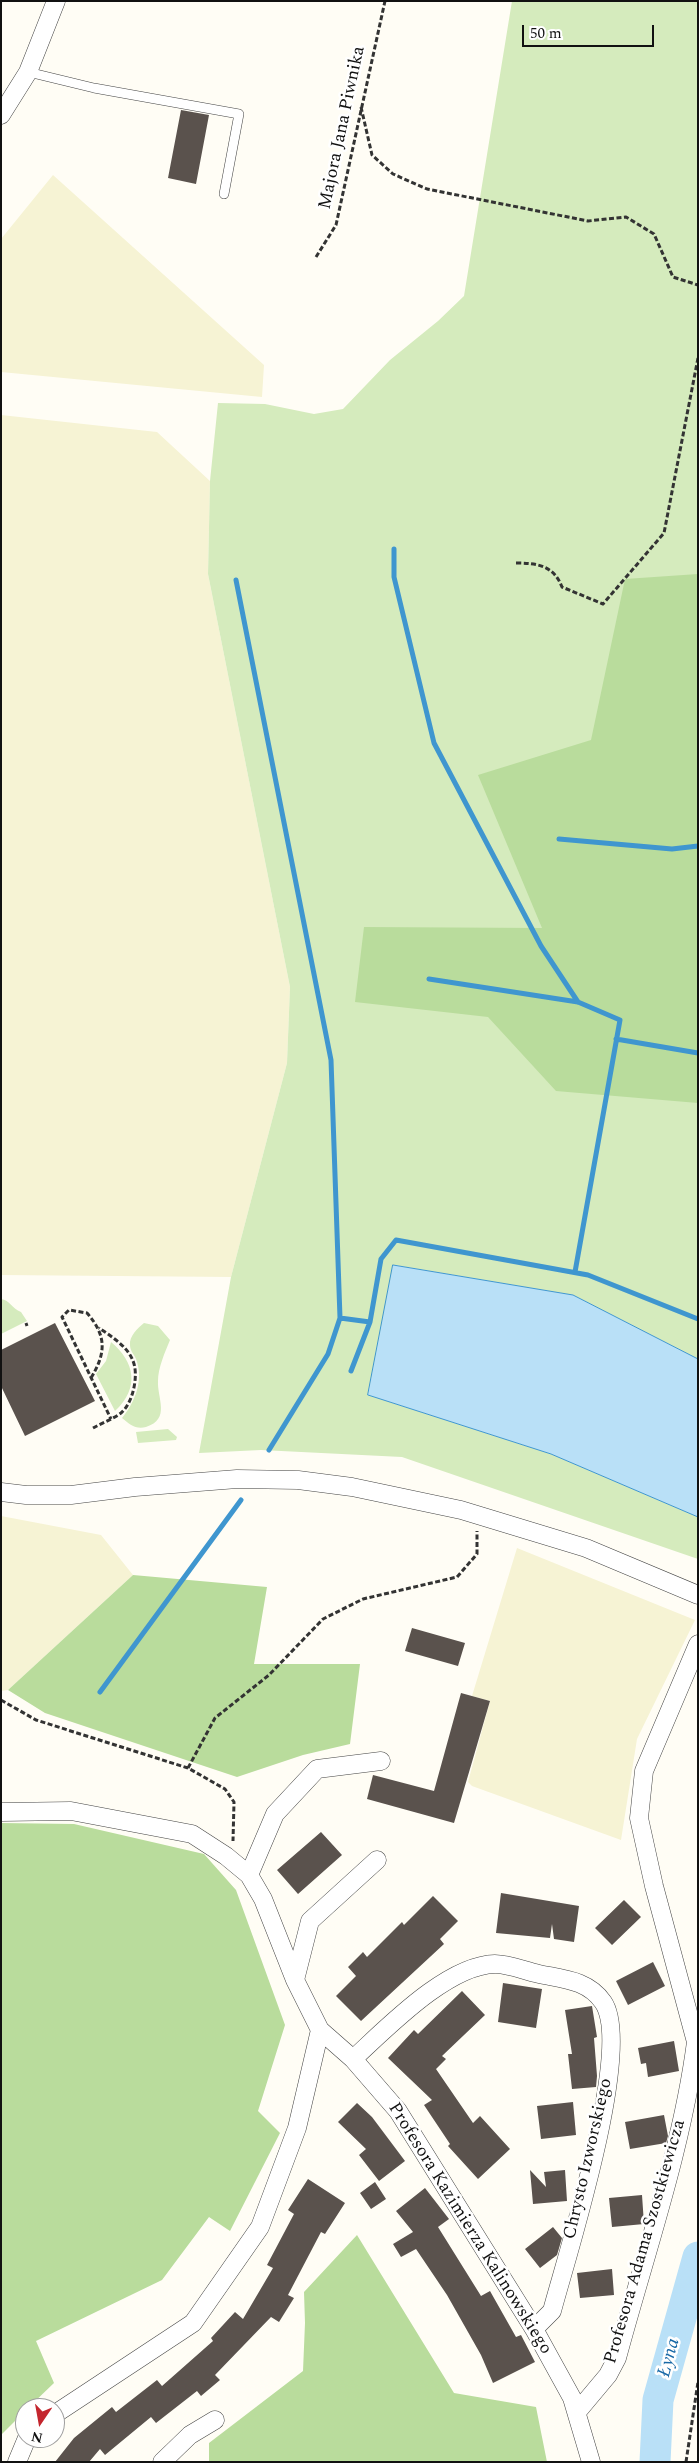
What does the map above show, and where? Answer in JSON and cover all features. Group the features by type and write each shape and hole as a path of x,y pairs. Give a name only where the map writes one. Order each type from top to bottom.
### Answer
{"street":[{"path":"1,115 28,72 56,1"},
{"path":"1,1492 26,1495 70,1495 135,1487 238,1480 298,1480 352,1487 461,1510 586,1548 698,1595"},
{"name":"Profesora Adama Szostkiewicza","path":"577,2412 608,2375 617,2358 670,2166 693,2067 696,2042 654,1886 639,1818 644,1771 698,1644"},
{"path":"249,1875 275,1814 317,1769 381,1761"},
{"name":"Profesora Kazimierza Kalinowskiego","path":"1,1812 71,1811 192,1834 226,1856 249,1875 263,1899 294,1980 320,2030 353,2059 398,2111 534,2329 572,2398 591,2462"},
{"path":"294,1980 310,1921 377,1860"},
{"name":"Chrysto Izworskiego","path":"353,2059 412,2006 460,1972 495,1964 586,1985 603,2002 612,2033 608,2080 600,2129 552,2311 534,2329"},
{"path":"65,2407 193,2323 260,2227 297,2128 320,2030"},
{"path":"162,2462 190,2435 215,2420"},
{"path":"17,2462 23,2448"}],"lane":[{"path":"28,72 94,88 239,114 224,194"}],"path":[{"name":"Majora Jana Piwnika","path":"316,257 336,225 385,1"},
{"path":"361,107 372,155 392,174 427,189 588,221 626,217 654,234 673,277 698,285"},
{"path":"516,563 534,563 549,568 559,578 562,587 603,604 664,533 698,358"},
{"path":"94,1428 110,1419 122,1412 131,1398 134,1381 133,1361 112,1336 99,1328 87,1312 69,1310 62,1317 110,1419"},
{"path":"91,1378 102,1356 103,1348 99,1328"},
{"path":"188,1768 215,1718 269,1675 322,1619 363,1599 458,1577 477,1554 477,1525 461,1510"},
{"path":"2,1701 36,1720 188,1768 226,1789 234,1802 235,1816 233,1841 226,1856"},
{"path":"686,2462 698,2382"}],"shaded area":[{"path":"53,175 264,365 262,397 1,372 1,239"},
{"path":"1,415 157,432 210,481 208,574 290,987 287,1063 231,1277 1,1275"},
{"path":"1,1516 101,1535 133,1575 8,1690 1,1691"},
{"path":"517,1548 695,1620 637,1739 621,1840 472,1786 468,1782 490,1701 472,1696"}],"green space":[{"path":"512,1 698,1 698,1359 573,1295 394,1265 368,1395 551,1454 698,1517 698,1559 402,1457 261,1450 199,1453 231,1277 287,1063 290,987 208,574 210,481 218,403 265,404 314,414 343,409 390,360 438,321 464,296"},
{"path":"698,574 698,1103 556,1091 488,1017 355,1002 364,927 542,928 478,775 591,740 625,579"},
{"path":"1,1299 7,1301 21,1312 27,1321 1,1334"},
{"path":"144,1323 158,1326 170,1340 158,1376 161,1413 154,1423 139,1428 122,1418 131,1405 139,1383 138,1367 130,1342 134,1332"},
{"path":"111,1342 125,1358 131,1375 128,1393 115,1411 96,1374 106,1361"},
{"path":"168,1429 177,1437 176,1440 138,1443 136,1432"},
{"path":"133,1575 267,1587 254,1664 360,1664 350,1744 303,1755 237,1777 45,1713 8,1690"},
{"path":"1,1823 74,1824 204,1854 236,1890 285,2025 258,2111 280,2133 230,2231 209,2217 162,2280 36,2341 54,2383 38,2398 15,2398 15,2421 1,2435"},
{"path":"357,2235 454,2393 536,2407 547,2462 209,2462 209,2443 303,2371 304,2292"}],"water":[{"path":"393,1265 573,1295 698,1359 698,1517 551,1454 368,1395"}],"building":[{"path":"181,110 209,115 196,184 168,178"},
{"path":"55,1323 95,1401 25,1436 1,1386 1,1350"},
{"path":"412,1628 465,1643 458,1666 405,1651"},
{"path":"461,1693 490,1701 454,1823 367,1799 373,1775 434,1791"},
{"path":"321,1832 342,1855 298,1894 277,1870"},
{"path":"501,1893 579,1906 574,1942 554,1939 552,1924 550,1938 496,1933"},
{"path":"433,1896 458,1921 440,1939 444,1944 361,2021 336,1996 356,1976 348,1967 363,1952 367,1957 402,1922 404,1925"},
{"path":"624,1900 641,1917 612,1945 595,1928"},
{"path":"653,1962 665,1986 628,2005 616,1981"},
{"path":"503,1983 542,1989 536,2028 498,2022"},
{"path":"462,1991 485,2015 442,2056 446,2059 436,2069 473,2123 480,2116 510,2149 478,2179 448,2146 450,2144 424,2105 432,2100 388,2058 414,2030 418,2034"},
{"path":"592,2006 597,2037 594,2038 596,2087 572,2089 568,2054 572,2054 565,2010"},
{"path":"674,2041 679,2071 648,2077 646,2063 641,2064 638,2048"},
{"path":"573,2102 576,2135 541,2139 537,2106"},
{"path":"357,2103 372,2117 405,2161 379,2181 359,2155 366,2149 338,2122"},
{"path":"664,2115 668,2136 666,2143 630,2149 625,2122"},
{"path":"530,2170 546,2187 544,2172 565,2170 567,2201 533,2204"},
{"path":"308,2179 345,2203 325,2234 321,2232 288,2295 294,2298 279,2322 271,2317 215,2375 220,2380 201,2396 197,2391 156,2423 151,2417 105,2455 100,2449 89,2462 55,2462 74,2438 112,2407 116,2412 157,2380 162,2386 213,2341 211,2338 235,2312 243,2319 273,2268 267,2265 294,2214 288,2210"},
{"path":"375,2182 386,2199 371,2209 360,2193"},
{"path":"425,2188 449,2219 438,2227 481,2296 490,2291 516,2337 521,2335 535,2362 493,2383 481,2355 447,2295 416,2249 401,2257 393,2244 413,2232 396,2211"},
{"path":"642,2195 644,2224 612,2227 609,2198"},
{"path":"553,2227 562,2238 557,2255 540,2268 525,2249"},
{"path":"612,2269 614,2295 580,2298 577,2273"}],"waterway":[{"path":"394,549 394,577 434,743 541,946 578,1002"},
{"path":"236,580 331,1060 340,1318 328,1354 269,1450"},
{"path":"559,839 672,849 698,846"},
{"path":"429,979 578,1002 620,1020 575,1272"},
{"path":"616,1039 698,1053"},
{"path":"351,1371 370,1322 381,1259 396,1240 588,1275 698,1319"},
{"path":"340,1318 370,1322"},
{"path":"100,1692 241,1500"},
{"name":"Łyna","path":"655,2462 658,2400 698,2257"}]}
